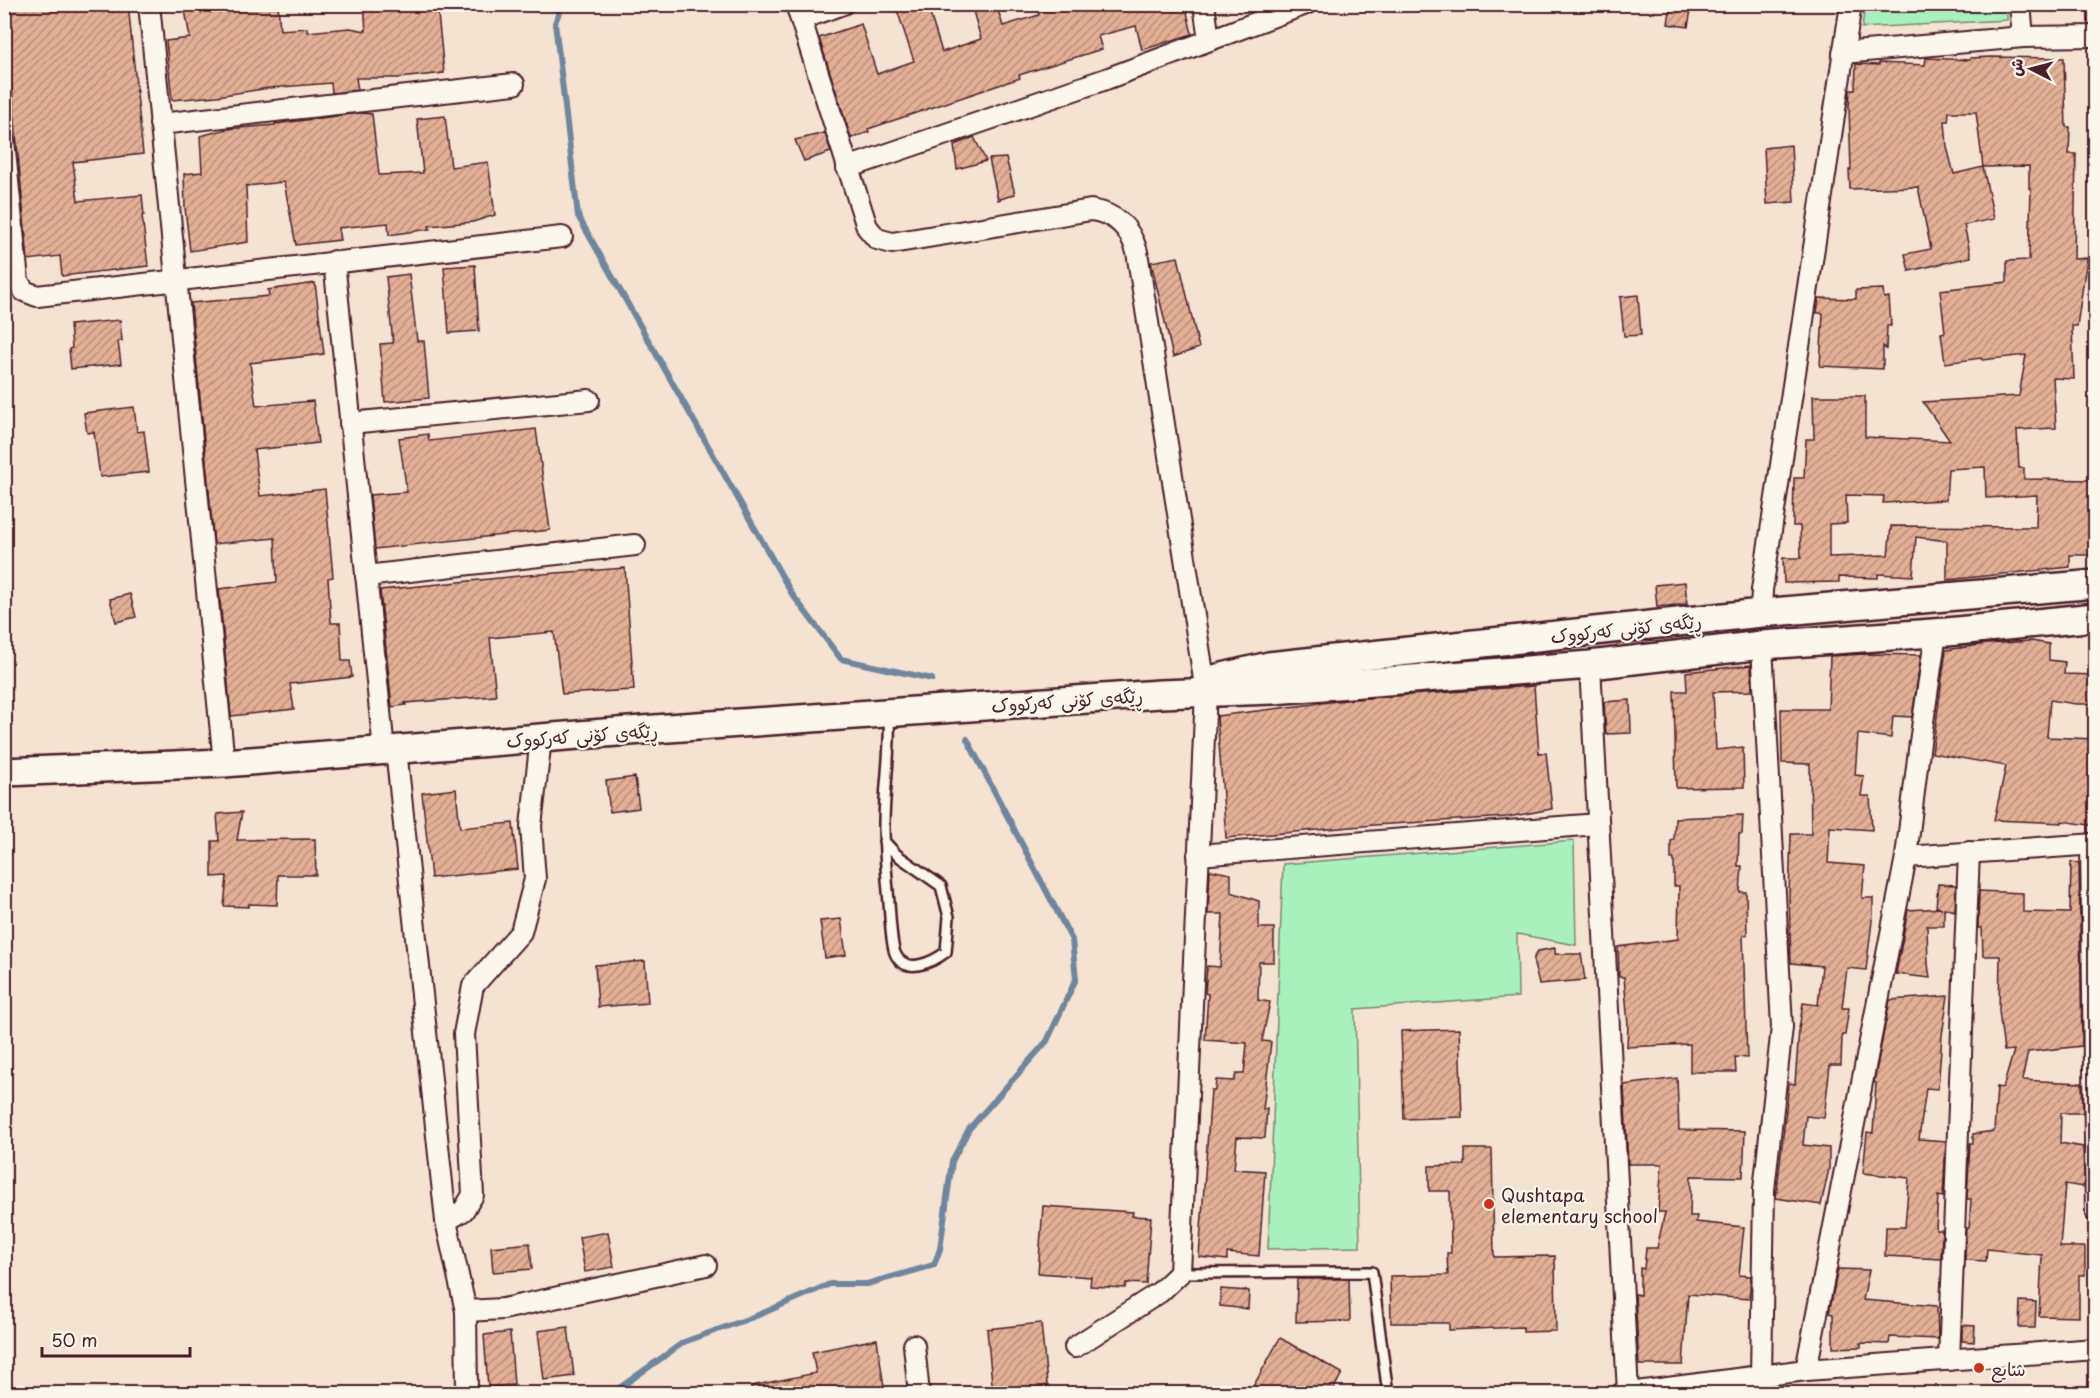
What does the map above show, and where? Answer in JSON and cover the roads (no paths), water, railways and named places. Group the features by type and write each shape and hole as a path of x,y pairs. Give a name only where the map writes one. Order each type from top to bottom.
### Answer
{"street":[{"path":"149,4 224,763"},
{"path":"843,4 799,12 867,227 877,239 892,243 1091,210 1104,212 1116,218 1133,239 1137,252 1204,687 1179,1273 1160,1292 1075,1347"},
{"path":"1204,4 1209,40"},
{"path":"847,168 1106,79 1306,4"},
{"path":"1761,613 1762,590 1851,4"},
{"path":"2020,4 2023,37"},
{"path":"1843,53 2023,37 2096,36"},
{"path":"160,124 514,84"},
{"path":"4,141 18,281 24,291 36,296 562,237"},
{"path":"334,261 366,576 390,750 446,1221 466,1311 467,1394"},
{"path":"351,423 589,400"},
{"path":"366,576 634,544"},
{"name":"ڕێگەی کۆنی کەرکووک","path":"4,772 224,763 1160,694 1204,687 1269,666 1761,613 2096,584"},
{"name":"ڕێگەی کۆنی کەرکووک","path":"1204,687 1273,690 1590,664 1762,645 1936,633 2096,617"},
{"path":"1806,1370 1906,857 1936,633"},
{"path":"1761,1376 1764,1190 1782,1027 1762,645"},
{"path":"1590,664 1628,1393"},
{"path":"446,1221 463,1211 473,1195 464,1035 473,986 521,932 535,879 531,826 541,738"},
{"path":"1198,855 1598,824"},
{"path":"1906,857 2093,844 2096,1212"},
{"path":"1949,1360 1969,852"},
{"path":"466,1311 503,1309 706,1265"},
{"path":"914,1345 919,1394"},
{"path":"1621,1394 1806,1370 2096,1349"}],"lane":[{"path":"884,841 897,855 941,886 949,917 946,952 933,962 917,965 903,963 895,954 884,841 885,780 890,737 889,713"},
{"path":"1179,1273 1372,1272 1388,1394"}],"waterway":[{"path":"562,4 555,23 578,216 792,594 841,659 932,679"},
{"path":"611,1394 684,1342 756,1316 830,1284 867,1284 934,1265 940,1249 952,1161 969,1129 1047,1041 1076,979 1072,940 967,739"}],"place":[{"name":"Qushtapa elementary school","path":"1489,1204"},
{"name":"شايع","path":"1979,1368"}]}
